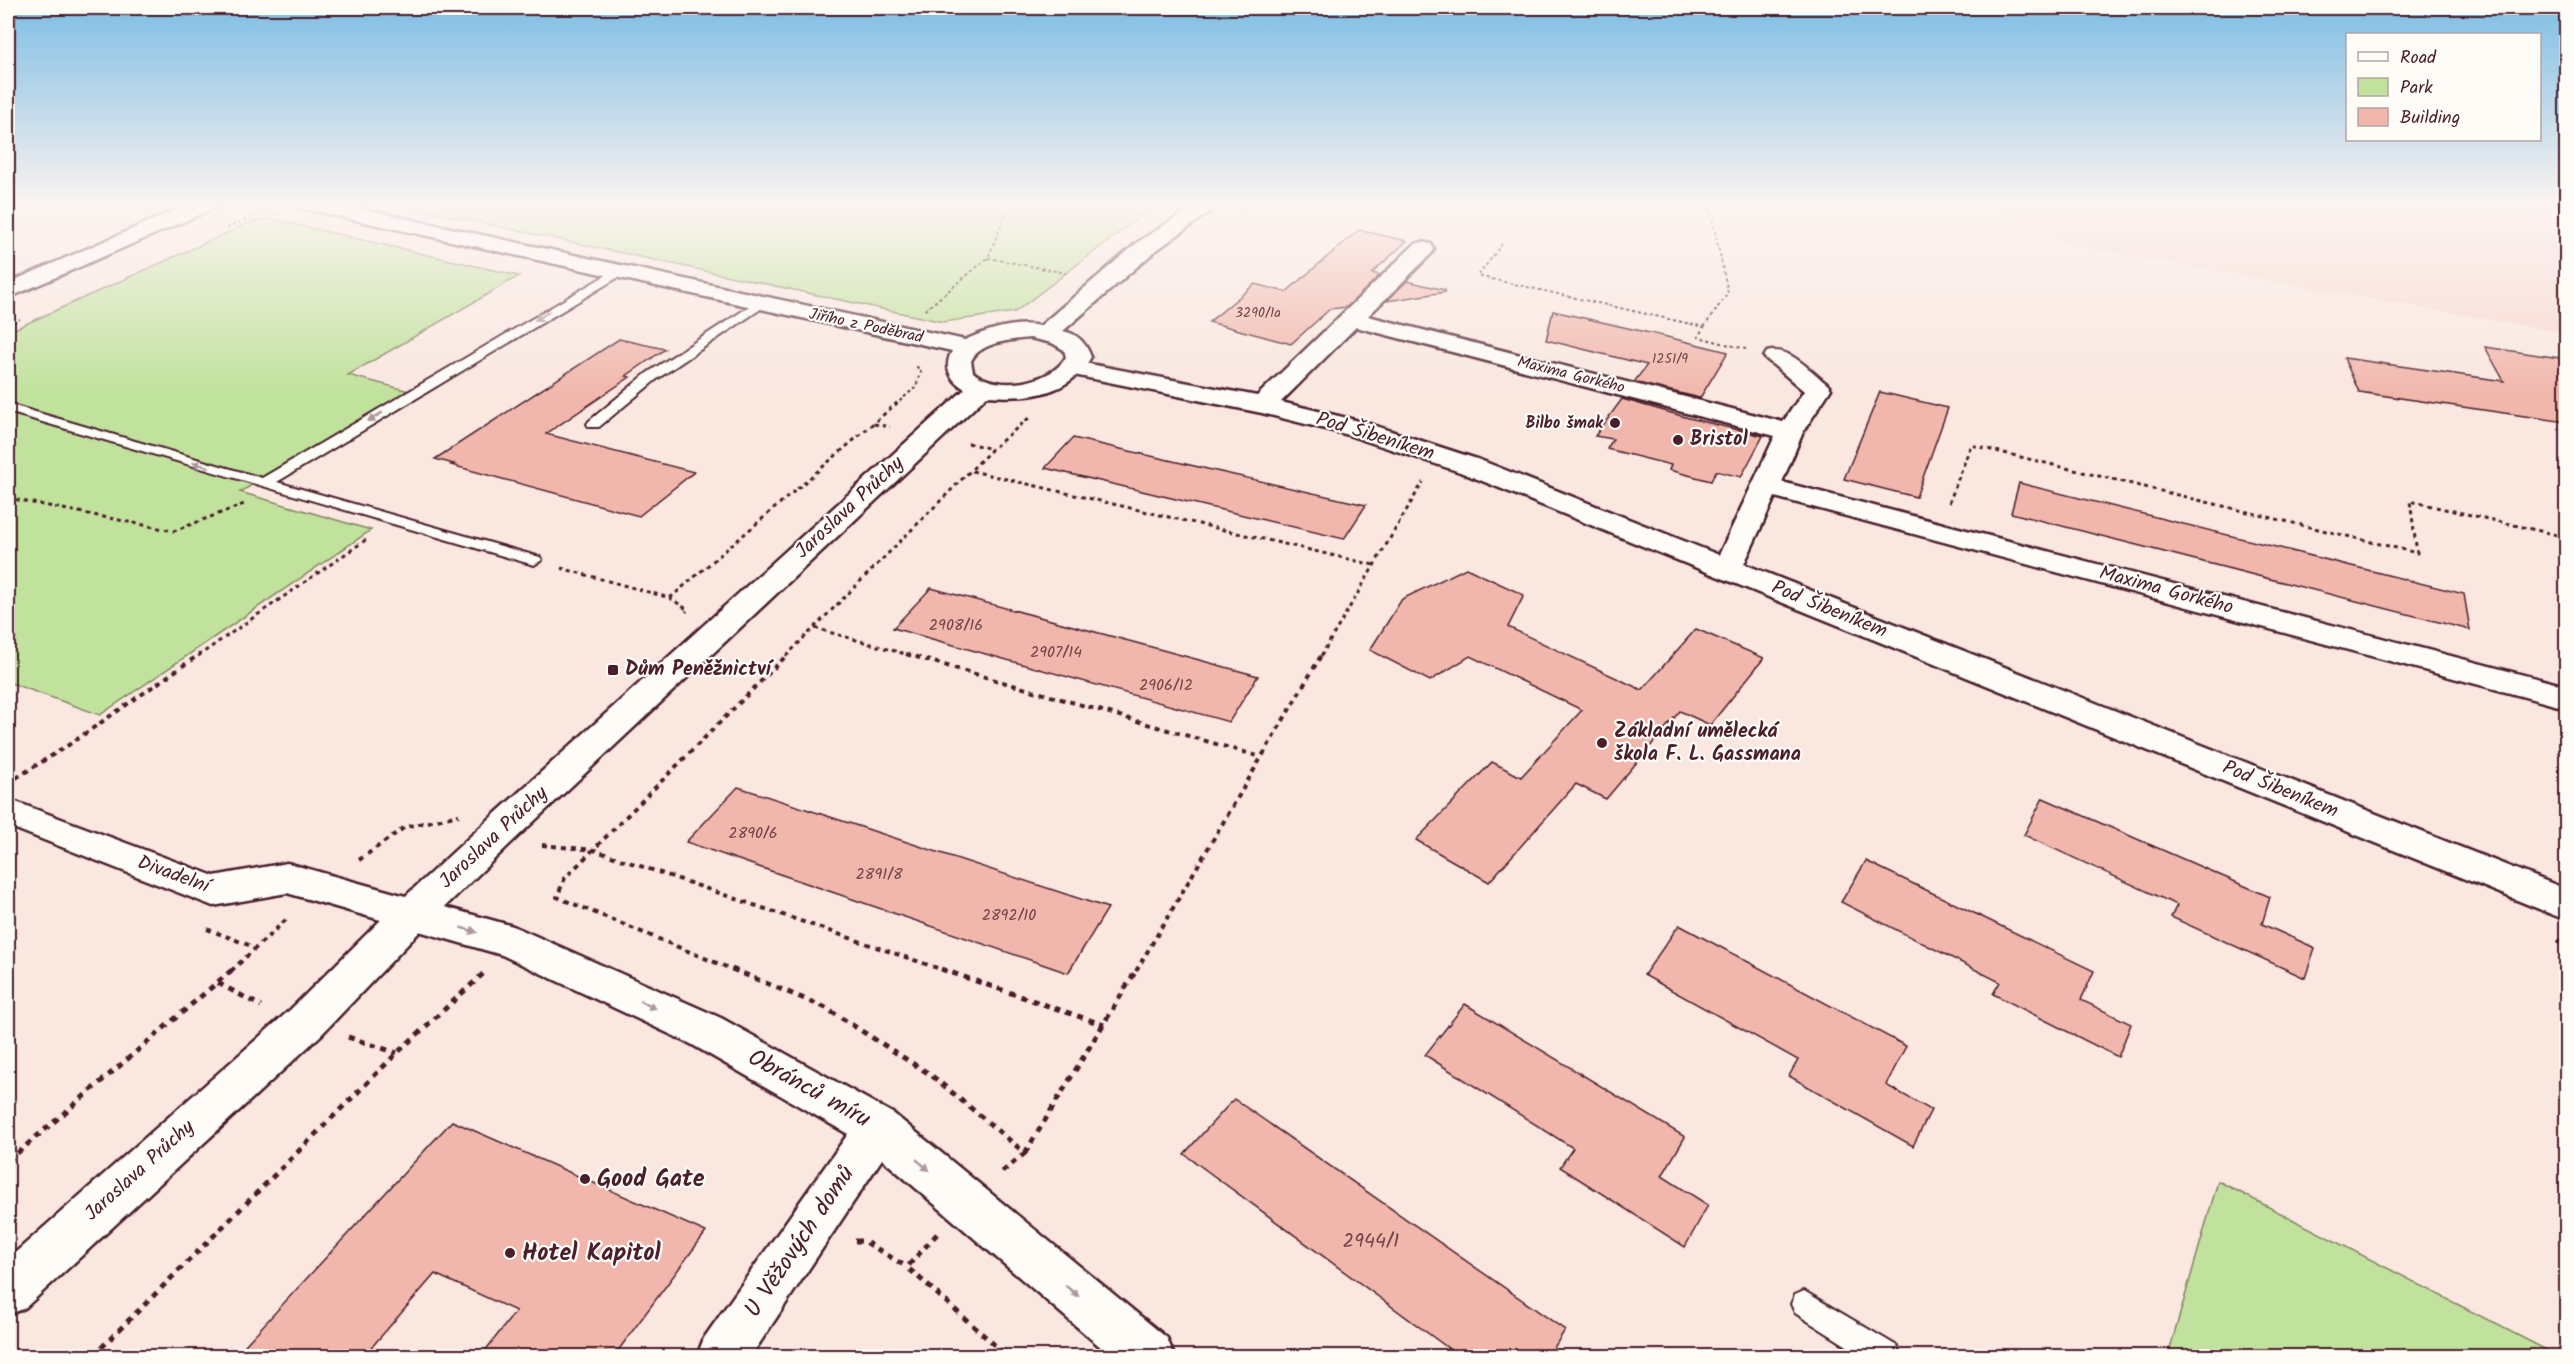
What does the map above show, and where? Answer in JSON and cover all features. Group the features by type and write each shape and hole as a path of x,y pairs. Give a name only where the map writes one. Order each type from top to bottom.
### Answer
{"street":[{"path":"8,291 64,267"},
{"name":"Jiřího z Poděbrad","path":"594,267 969,348"},
{"path":"1046,333 1123,267"},
{"path":"1263,405 1405,267"},
{"name":"Maxima Gorkého","path":"1351,319 1790,432"},
{"path":"1030,331 1046,333 1065,340 1077,350 1078,359 1074,368 1052,383 1035,388 998,390 982,387 961,374 958,365 961,356 980,341 1004,334 1030,331"},
{"path":"1726,568 1742,539 1790,432 1818,389 1776,357"},
{"name":"Pod Šibeníkem","path":"1074,368 1263,405 1354,428 1470,466 2566,905"},
{"name":"Jaroslava Průchy","path":"8,1291 306,1022 412,914 982,387"},
{"name":"Maxima Gorkého","path":"1766,486 2566,697"},
{"name":"Divadelní","path":"8,812 213,891 287,878 412,914"},
{"name":"Obránců míru","path":"412,914 513,942 706,1031 878,1128 1149,1356"},
{"name":"U Věžových domů","path":"722,1356 878,1128"}],"lane":[{"path":"264,483 618,272"},
{"path":"594,424 652,376 761,303"},
{"path":"8,408 534,560"},
{"path":"1804,1304 1887,1356"}],"path":[{"path":"920,314 977,267"},
{"path":"1031,267 1069,274"},
{"path":"1485,267 1478,276 1704,327"},
{"path":"1722,267 1728,293 1698,336 1776,357"},
{"path":"534,560 670,598 915,387 921,371 912,363"},
{"path":"1938,532 1971,445 2417,554 2410,501 2566,537"},
{"path":"556,897 565,878 992,449"},
{"path":"971,470 1374,565"},
{"path":"1025,1153 1104,1025 1425,479"},
{"path":"8,498 174,531 282,489"},
{"path":"8,783 67,746 396,519"},
{"path":"815,628 1261,757"},
{"path":"356,862 405,827 458,816"},
{"path":"535,845 594,850 1104,1025"},
{"path":"8,1161 218,983 289,917"},
{"path":"93,1356 397,1053 484,973"},
{"path":"218,983 261,1005"},
{"path":"342,1035 397,1053"}],"shaded area":[{"path":"2191,267 2566,267 2566,333"}],"green space":[{"path":"152,267 478,267 519,276 348,375 409,391 240,492 371,530 100,715 8,682 8,332"},
{"path":"685,267 1074,267 1015,312 943,322"},
{"path":"2218,1181 2558,1356 2168,1356"}],"building":[{"path":"1316,267 1379,267 1372,273 1380,275 1347,307 1330,309 1291,344 1209,322 1255,284 1286,292"},
{"path":"1407,281 1445,290 1445,292 1387,301"},
{"path":"1553,311 1728,352 1700,398 1634,382 1647,365 1546,340"},
{"path":"619,339 665,349 626,376 630,377 546,434 694,472 639,516 435,459"},
{"path":"2485,347 2566,359 2566,422 2359,392 2344,358 2504,381"},
{"path":"1880,392 1948,408 1916,497 1844,479"},
{"name":"Bristol","path":"1622,399 1763,436 1741,477 1716,471 1711,481 1669,470 1671,465 1607,449 1613,439 1595,436"},
{"path":"1073,438 1366,505 1344,539 1045,468"},
{"path":"2019,483 2464,594 2470,630 2011,513"},
{"name":"Základní umělecká škola F. L. Gassmana","path":"1466,568 1524,595 1508,627 1642,690 1696,629 1764,658 1710,725 1680,711 1606,799 1576,784 1489,882 1416,840 1492,762 1521,777 1582,710 1470,656 1430,681 1370,650 1402,599"},
{"path":"931,588 1258,676 1229,722 893,628"},
{"path":"738,787 1108,908 1068,973 686,842"},
{"path":"2043,798 2270,897 2262,924 2315,948 2305,978 2171,917 2177,905 2024,835"},
{"path":"1866,861 2094,971 2081,1000 2131,1024 2118,1057 1993,994 2000,982 1841,902"},
{"path":"1679,925 1906,1046 1886,1085 1931,1110 1913,1146 1789,1076 1798,1060 1644,975"},
{"path":"1465,1004 1685,1137 1662,1176 1708,1205 1685,1247 1560,1167 1573,1148 1425,1055"},
{"path":"1234,1099 1565,1330 1549,1356 1459,1356 1184,1154"},
{"name":"Hotel Kapitol","path":"452,1121 706,1232 614,1356 481,1356 516,1311 435,1274 364,1356 235,1356"}],"place":[{"name":"Bilbo šmak","path":"1615,423"},
{"name":"Bristol","path":"1678,440"},
{"name":"Dům Peněžnictví","path":"613,670"},
{"name":"Základní umělecká škola F. L. Gassmana","path":"1602,743"},
{"name":"Good Gate","path":"585,1179"},
{"name":"Hotel Kapitol","path":"510,1253"}]}
